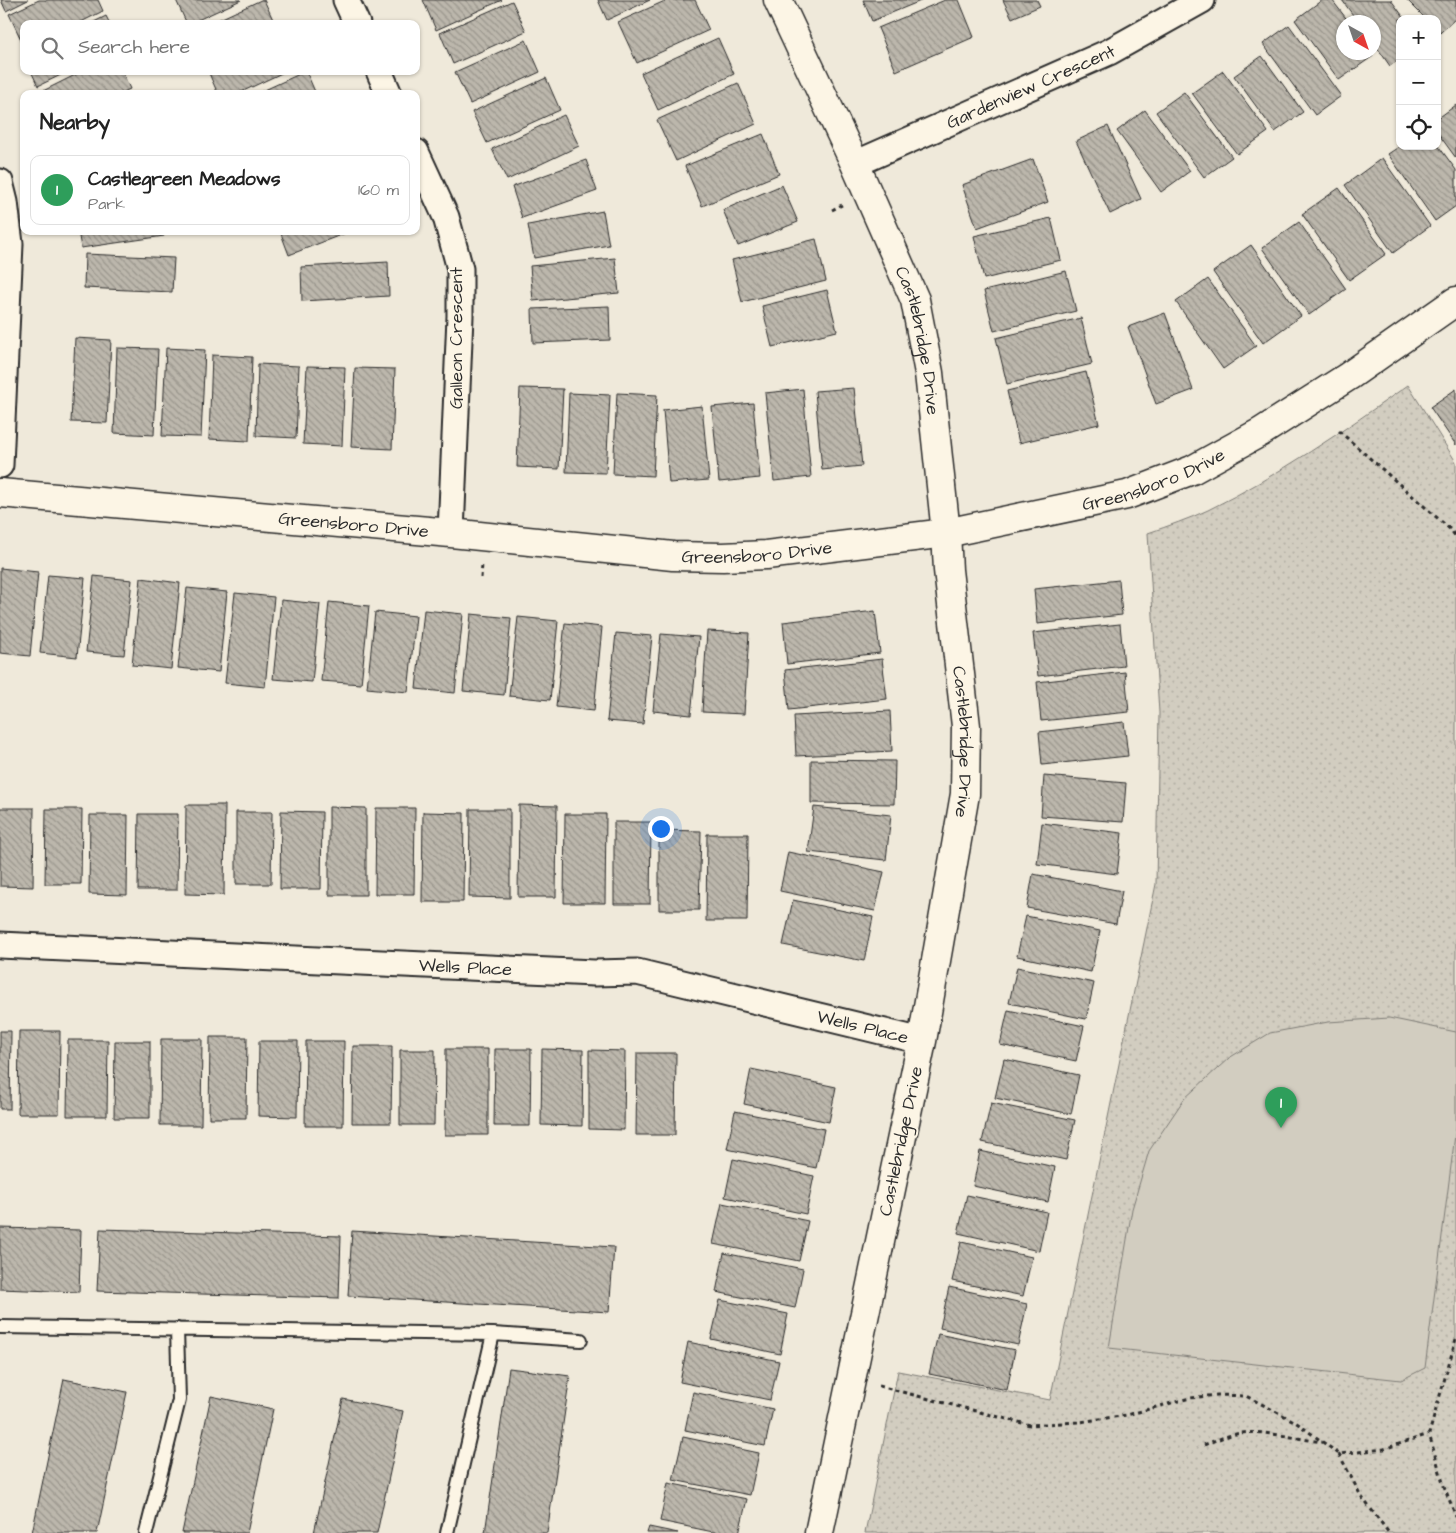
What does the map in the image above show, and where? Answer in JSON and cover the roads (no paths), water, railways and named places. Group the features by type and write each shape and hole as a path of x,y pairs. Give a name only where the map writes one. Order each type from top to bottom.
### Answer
{"street":[{"path":"346,0 355,20"},
{"name":"Castlebridge Drive","path":"778,0 855,164 915,300 929,372 946,533 948,570 966,726 966,794 922,1041 819,1533"},
{"name":"Gardenview Crescent","path":"855,164 1109,52 1202,0"},
{"path":"381,75 387,90"},
{"name":"Galleon Crescent","path":"420,161 446,217 460,269 460,316 451,533"},
{"path":"0,182 5,202 10,244 0,465"},
{"name":"Greensboro Drive","path":"0,493 451,533 672,556 766,556 946,533 1127,495 1192,470 1261,432 1349,376 1456,301"},
{"name":"Wells Place","path":"0,945 594,973 637,972 922,1041"}],"lane":[{"path":"0,1327 493,1334 581,1340"},
{"path":"146,1533 179,1400 177,1329"},
{"path":"447,1533 493,1334"}],"place":[{"name":"Castlegreen Meadows","path":"1281,1128"}]}
